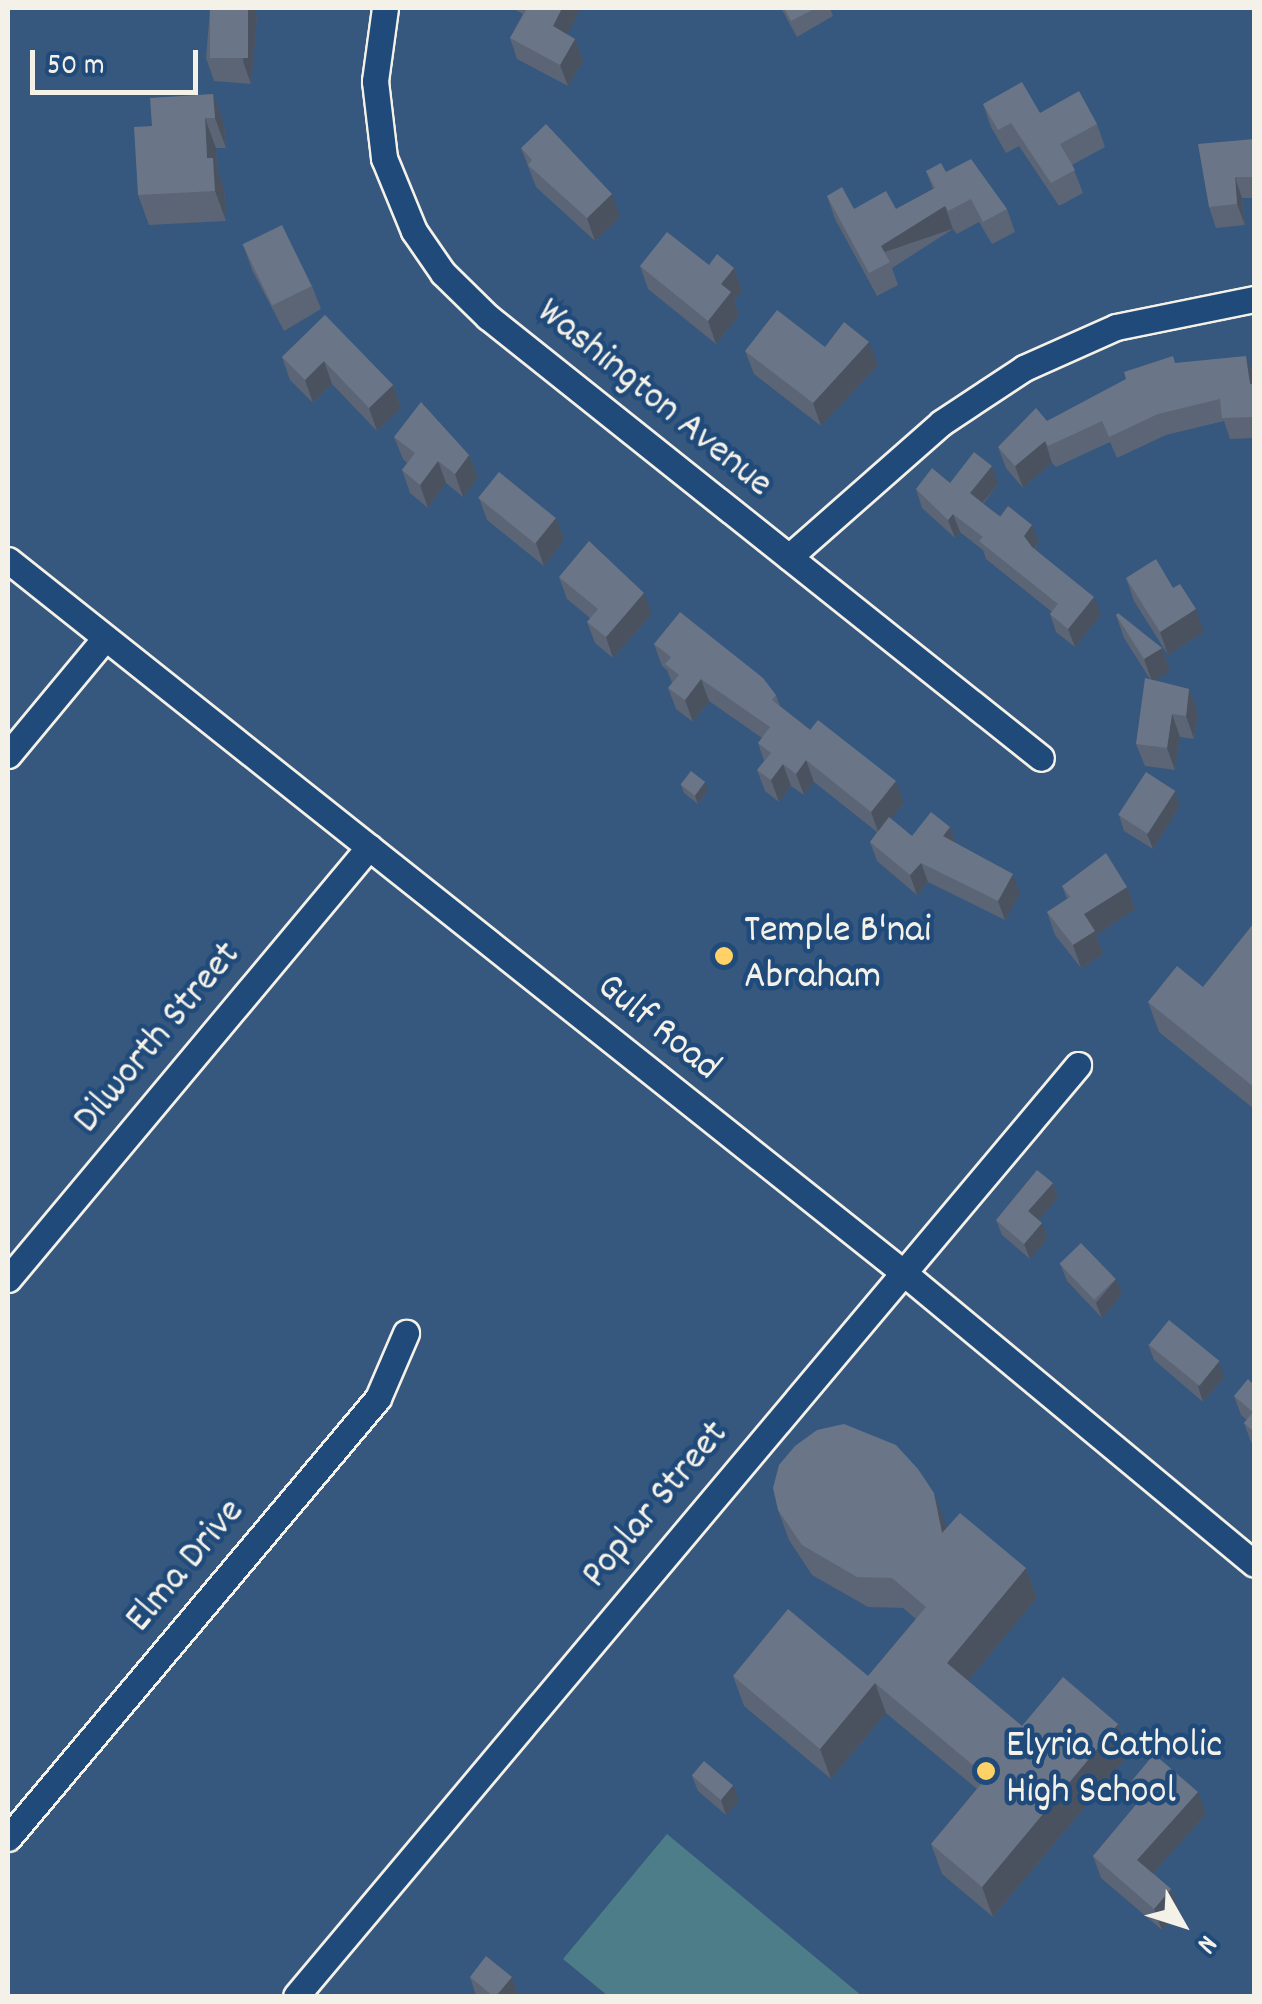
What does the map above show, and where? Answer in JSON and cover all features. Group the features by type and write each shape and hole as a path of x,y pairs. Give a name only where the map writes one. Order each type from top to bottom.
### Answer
{"street":[{"name":"Washington Avenue","path":"385,8 375,81 379,133 397,196 428,253 488,317 1041,758"},
{"path":"790,557 941,423 1024,368 1116,327 1254,299"},
{"name":"Gulf Road","path":"8,560 904,1273 1254,1564"},
{"path":"8,755 106,638"},
{"name":"Dilworth Street","path":"8,1279 369,847"},
{"name":"Poplar Street","path":"296,1996 1078,1065"},
{"name":"Elma Drive","path":"8,1838 378,1398 406,1333"}],"green space":[{"path":"667,1834 862,1996 608,1996 563,1959"}],"building":[{"path":"210,8 248,8 248,58 210,58"},
{"path":"522,8 562,8 553,26 575,39 560,65 510,38 526,10"},
{"path":"784,8 816,8 791,21"},
{"path":"1022,82 1040,113 1079,91 1097,124 1060,144 1075,170 1051,183 1011,123 998,130 983,104"},
{"path":"213,94 215,118 205,118 207,158 213,158 215,191 138,195 134,127 152,126 150,98"},
{"path":"546,124 612,194 587,218 528,165 532,160 521,148"},
{"path":"1254,139 1254,177 1235,177 1237,204 1209,207 1198,144"},
{"path":"971,159 1007,209 983,222 971,199 948,211 945,206 881,246 890,262 869,273 827,196 842,187 854,209 886,191 896,209 935,188 926,171 941,163 946,172"},
{"path":"282,225 312,286 272,305 242,244"},
{"path":"667,232 709,265 717,254 734,268 721,284 731,292 708,321 640,266"},
{"path":"777,310 825,347 844,322 869,342 813,403 745,351"},
{"path":"325,315 393,385 369,408 324,361 305,380 282,357"},
{"path":"1173,356 1175,363 1246,356 1250,384 1254,384 1254,417 1222,418 1220,399 1158,414 1109,437 1102,421 1048,446 1045,441 1015,466 998,447 1036,408 1047,421 1126,379 1124,372"},
{"path":"421,402 469,455 455,474 438,461 420,485 402,470 415,453 394,437"},
{"path":"974,452 992,466 970,493 1000,517 1008,506 1032,525 1024,536 1032,547 1094,597 1068,629 1050,614 1058,604 979,541 983,537 953,514 948,520 916,489 932,468 950,483"},
{"path":"499,472 556,518 535,544 478,498"},
{"path":"589,541 644,593 606,637 587,622 598,609 559,577"},
{"path":"1156,559 1173,588 1180,584 1196,609 1160,632 1126,578"},
{"path":"680,612 763,678 776,695 772,700 810,730 818,720 896,781 871,812 806,760 796,774 783,764 771,780 757,770 771,753 758,743 770,727 701,679 685,700 668,688 679,675 665,664 671,657 654,644"},
{"path":"1118,613 1162,648 1144,659"},
{"path":"1145,678 1189,689 1186,716 1172,714 1167,748 1136,744"},
{"path":"691,771 705,782 695,795 681,784"},
{"path":"1146,772 1175,791 1148,834 1118,815"},
{"path":"931,812 950,827 943,836 1013,874 998,901 921,863 910,875 870,842 889,817 912,836"},
{"path":"1106,853 1127,887 1084,914 1095,931 1073,945 1047,912 1070,897 1062,886"},
{"path":"1254,923 1254,1087 1148,1002 1177,966 1203,987"},
{"path":"1037,1170 1053,1183 1028,1211 1042,1223 1024,1244 996,1220"},
{"path":"1081,1243 1116,1279 1094,1300 1059,1264"},
{"path":"1169,1320 1220,1361 1199,1386 1149,1345"},
{"path":"1248,1379 1254,1385 1254,1432 1244,1423 1253,1412 1234,1396"},
{"path":"844,1424 896,1445 918,1469 934,1493 942,1533 960,1513 1026,1568 947,1663 1022,1726 1063,1677 1118,1724 982,1887 931,1844 987,1777 875,1683 820,1749 733,1676 788,1609 868,1676 926,1607 892,1578 857,1577 802,1545 778,1510 773,1488 779,1465 795,1446 817,1430"},
{"path":"1154,1754 1198,1792 1137,1860 1171,1889 1154,1909 1093,1856 1144,1795 1130,1783"},
{"path":"704,1761 733,1785 721,1800 692,1776"},
{"path":"486,1956 512,1977 496,1996 470,1977"}],"place":[{"name":"Temple B'nai Abraham","path":"724,956"},
{"name":"Elyria Catholic High School","path":"986,1771"}]}
